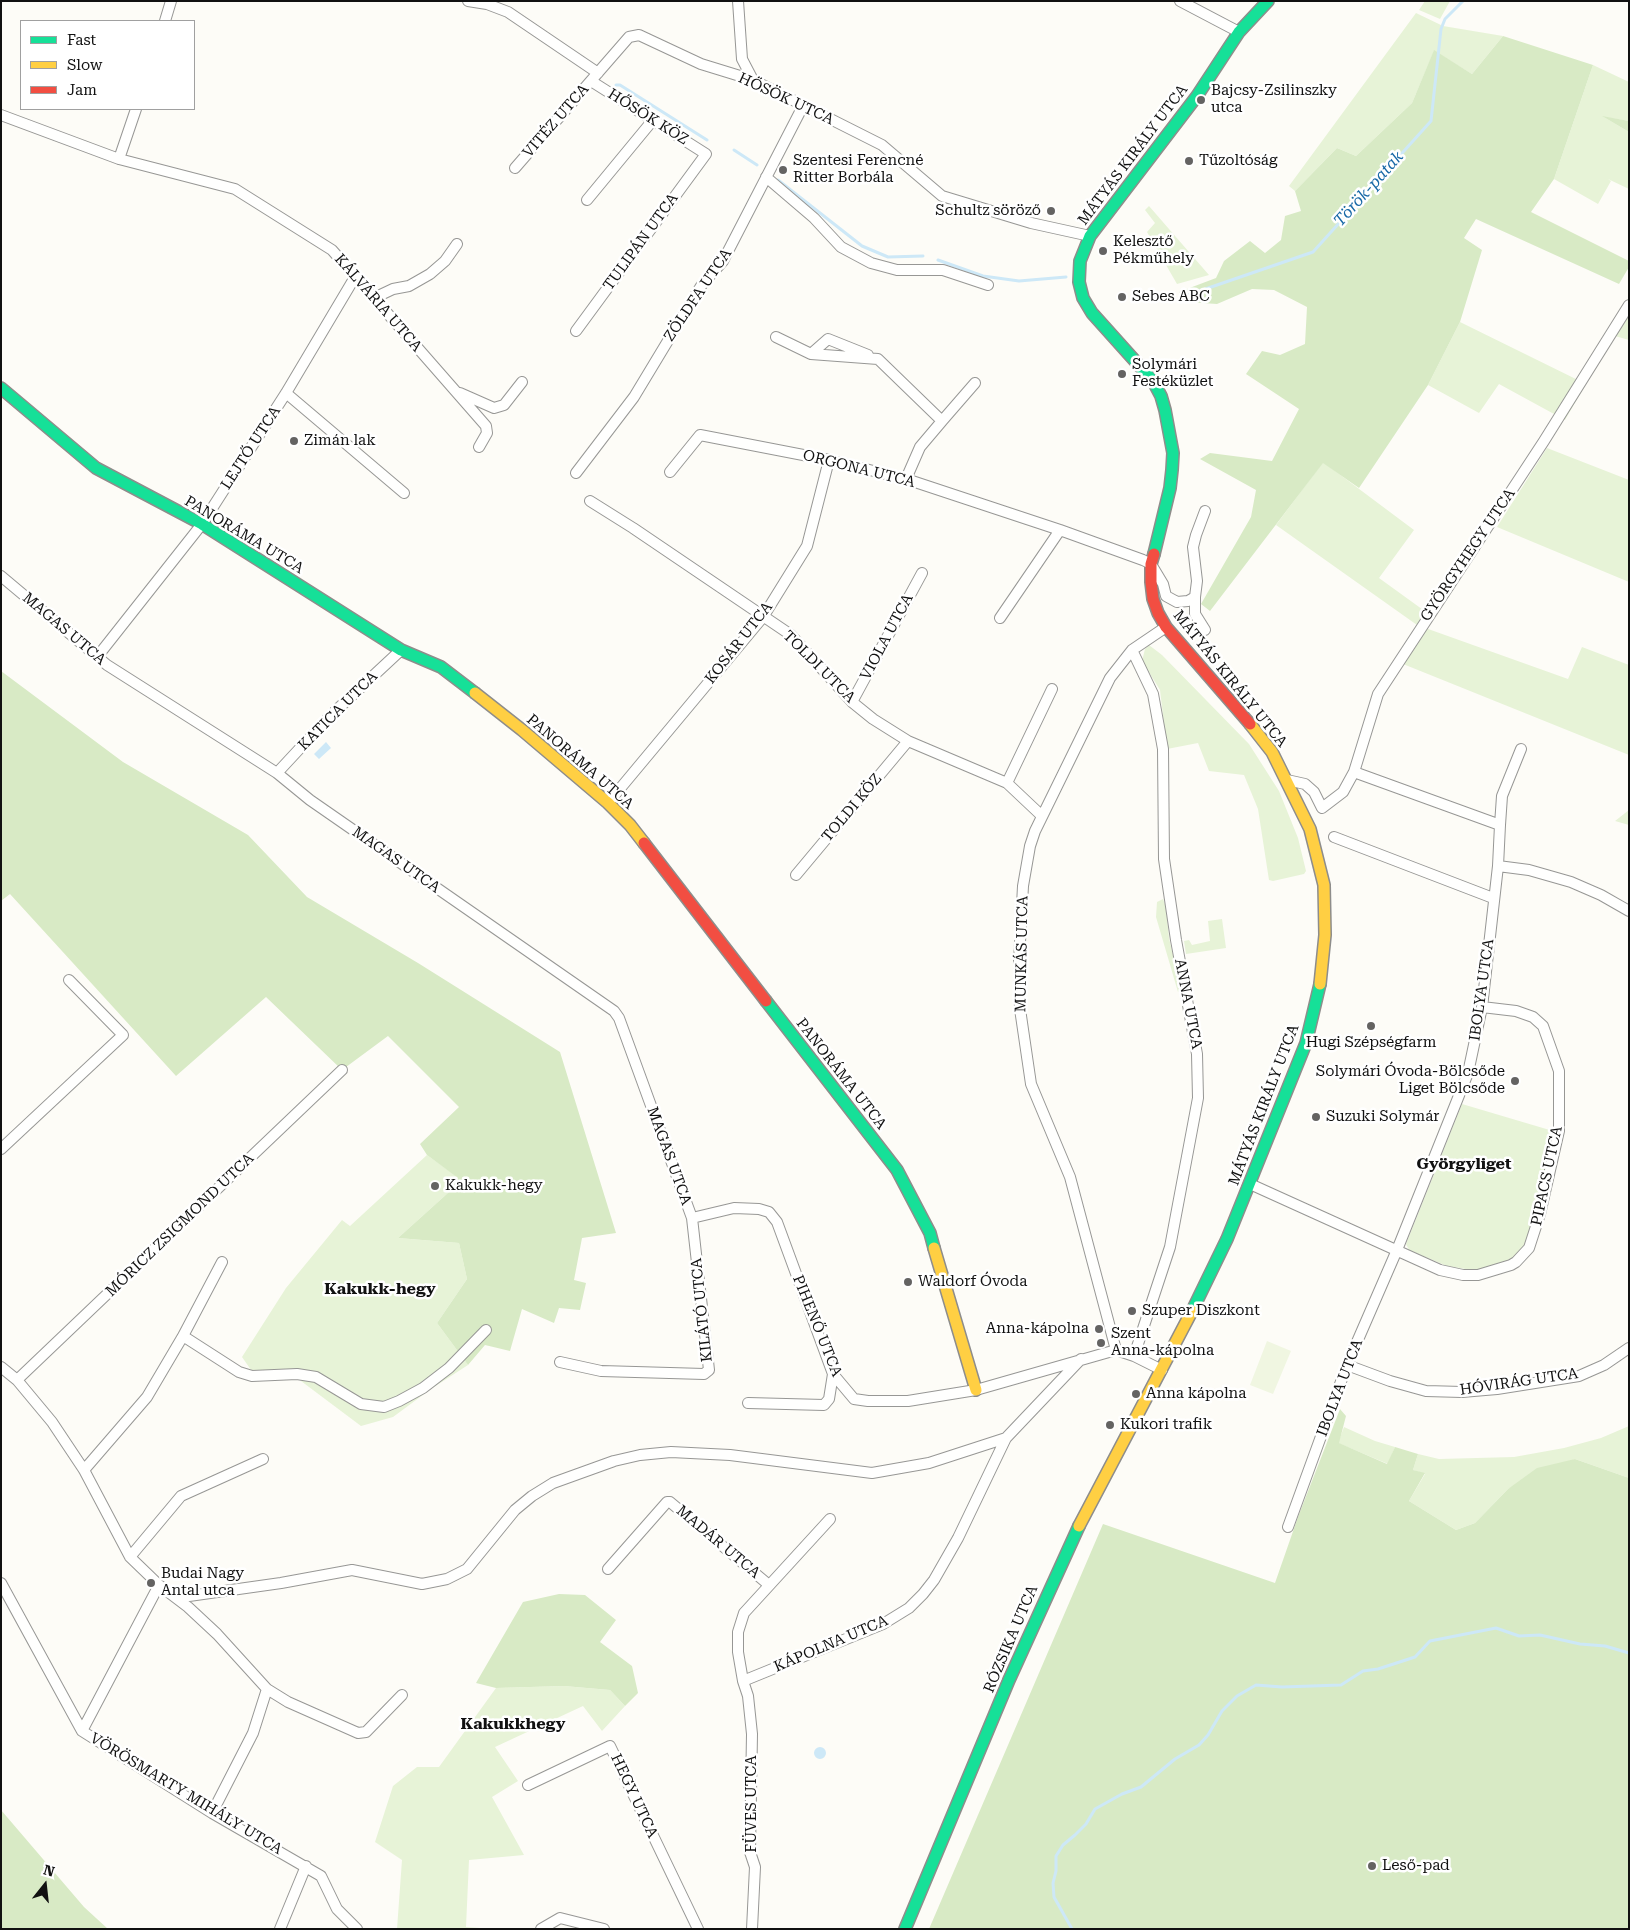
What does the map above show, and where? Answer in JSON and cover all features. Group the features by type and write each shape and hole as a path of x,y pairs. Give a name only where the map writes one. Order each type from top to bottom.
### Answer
{"main road":[{"name":"MÁTYÁS KIRÁLY UTCA","path":"1162,1370 1209,1278 1250,1184 1306,1043 1319,992 1323,954 1324,884 1310,829 1272,752 1252,726 1166,627 1158,614 1153,599 1150,564 1172,478 1173,453 1170,433 1161,396 1153,381 1092,313 1083,298 1079,282 1079,271 1084,248 1090,236 1196,96 1239,32 1268,1"},
{"name":"PANORÁMA UTCA","path":"1,388 96,468 202,524 401,650 441,667 522,730 608,803 630,825 897,1170 930,1233 976,1390"},
{"name":"RÓZSIKA UTCA","path":"905,1929 1051,1584 1087,1507 1162,1370"}],"street":[{"path":"164,20 171,1"},
{"path":"468,1 487,4 508,12 595,77"},
{"path":"738,1 742,59 752,80"},
{"path":"1180,1 1239,32"},
{"name":"HŐSÖK UTCA","path":"595,77 630,37 639,35 701,64 752,80 882,145 942,196 1029,223 1090,236"},
{"name":"HŐSÖK KÖZ","path":"595,77 653,120 706,154"},
{"name":"VITÉZ UTCA","path":"515,168 595,77"},
{"name":"ZÖLDFA UTCA","path":"576,473 634,397 700,286 723,261 803,106"},
{"path":"119,159 136,110"},
{"name":"KÁLVÁRIA UTCA","path":"1,115 119,159 235,189 332,250 486,426 486,433 479,447"},
{"path":"587,200 653,120"},
{"name":"TULIPÁN UTCA","path":"576,331 706,154"},
{"path":"766,177 814,218 842,247 871,263 897,270 943,270 988,285"},
{"path":"374,298 393,288 409,286 430,274 444,261 457,244"},
{"name":"LEJTŐ UTCA","path":"97,657 202,524 286,393 356,277"},
{"name":"GYÖRGYHEGY UTCA","path":"1287,780 1306,784 1314,792 1322,808 1343,792 1354,772 1378,694 1544,441 1629,305"},
{"path":"776,337 811,354 878,359"},
{"path":"811,354 828,339 878,359 942,421"},
{"name":"KÁLVÁRIA UTCA","path":"454,391 494,408 504,405 522,382"},
{"path":"906,479 920,447 975,383"},
{"path":"286,393 404,493"},
{"name":"ORGONA UTCA","path":"670,472 700,435 829,460 906,479 1060,530 1150,564"},
{"name":"KOSÁR UTCA","path":"608,803 763,617 807,546 829,460"},
{"name":"TOLDI UTCA","path":"590,502 633,528 791,635 852,702 873,719 908,741 1007,783 1042,816"},
{"path":"1205,511 1193,547 1197,581 1195,614 1205,630"},
{"path":"1000,618 1060,530"},
{"path":"1150,564 1163,584 1166,596 1177,602 1188,601 1195,597"},
{"name":"VIOLA UTCA","path":"852,702 922,573"},
{"name":"MAGAS UTCA","path":"1,576 107,665 277,773 310,800 614,1011 619,1018 692,1218"},
{"name":"MUNKÁS UTCA","path":"1116,1350 1070,1177 1031,1084 1020,1009 1019,961 1024,886 1030,846 1042,816 1110,678 1132,650 1166,627"},
{"name":"KATICA UTCA","path":"277,773 329,717 401,650"},
{"name":"ANNA UTCA","path":"1132,650 1153,694 1158,717 1163,749 1164,860 1176,940 1198,1054 1198,1098 1170,1247 1134,1356"},
{"path":"1007,783 1052,688"},
{"name":"TOLDI KÖZ","path":"796,875 908,741"},
{"path":"1354,772 1500,825 1502,796 1521,749"},
{"name":"IBOLYA UTCA","path":"1288,1527 1347,1365 1397,1250 1468,1073 1482,1006 1498,866 1500,825"},
{"path":"1334,838 1493,898"},
{"path":"1498,866 1529,870 1571,882 1602,895 1629,911"},
{"path":"1,1149 123,1035 69,980"},
{"name":"PIPACS UTCA","path":"1397,1250 1440,1270 1463,1275 1478,1275 1511,1265 1529,1248 1540,1214 1559,1131 1559,1071 1543,1026 1533,1017 1516,1011 1482,1006"},
{"name":"MÓRICZ ZSIGMOND UTCA","path":"17,1380 342,1070"},
{"path":"1250,1184 1397,1250"},
{"name":"PIHENŐ UTCA","path":"692,1218 734,1208 759,1209 769,1212 777,1222 833,1374 850,1396 864,1401 908,1401 976,1390 1116,1350"},
{"name":"KILÁTÓ UTCA","path":"560,1362 601,1371 704,1374 709,1370 692,1218"},
{"path":"84,1470 147,1397 184,1336 222,1262"},
{"path":"184,1336 239,1372 252,1376 290,1374 316,1377 361,1404 384,1407 399,1402 423,1388 449,1368 486,1330"},
{"name":"HÓVIRÁG UTCA","path":"1347,1365 1390,1382 1426,1391 1462,1392 1497,1389 1578,1376 1604,1364 1629,1348"},
{"path":"1116,1350 1134,1356 1162,1370"},
{"path":"163,1588 189,1596 290,1582 352,1570 422,1584 447,1579 467,1569 516,1510 532,1496 553,1483 614,1461 640,1455 671,1452 730,1455 872,1473 929,1463 1006,1438 1081,1359"},
{"path":"1,1367 17,1380 52,1422 84,1470 130,1557 217,1634 267,1689 288,1702 358,1732 366,1732 402,1695"},
{"path":"748,1404 824,1405 829,1399 833,1374"},
{"name":"KÁPOLNA UTCA","path":"743,1681 883,1624 909,1608 923,1594 958,1538 1006,1438"},
{"path":"130,1557 181,1496 263,1459"},
{"name":"MADÁR UTCA","path":"608,1570 667,1502 670,1502 769,1585"},
{"path":"743,1681 738,1652 738,1632 744,1613 830,1519"},
{"name":"VÖRÖSMARTY MIHÁLY UTCA","path":"1,1583 82,1730 212,1813 321,1876 337,1909 357,1929"},
{"path":"82,1730 163,1588"},
{"name":"FÜVES UTCA","path":"743,1681 748,1696 752,1734 750,1852 754,1867 752,1929"},
{"path":"212,1813 253,1733 267,1689"},
{"name":"HEGY UTCA","path":"528,1785 610,1746 698,1929"},
{"path":"280,1929 306,1866"},
{"path":"541,1929 560,1918 604,1929"}],"green space":[{"path":"1425,1 1450,1 1440,19 1419,10"},
{"path":"1416,13 1443,26 1503,36 1472,74 1434,51 1412,103 1356,156 1337,148 1295,191 1289,186"},
{"path":"1503,36 1593,65 1554,179 1531,212 1629,261 1629,267 1619,284 1476,219 1464,238 1482,250 1460,322 1428,385 1359,488 1323,463 1210,611 1201,604 1251,517 1256,490 1200,459 1210,453 1272,461 1299,409 1246,374 1262,351 1280,355 1305,344 1307,307 1274,290 1252,289 1217,304 1187,302 1179,292 1216,278 1224,261 1250,241 1265,253 1281,240 1285,216 1301,211 1295,191 1337,148 1356,156 1412,103 1434,50 1472,74"},
{"path":"1593,65 1629,82 1629,121 1604,117 1629,132 1629,189 1608,179 1611,181 1598,204 1554,179"},
{"path":"1602,116 1629,121 1629,132"},
{"path":"1149,206 1209,275 1177,284 1147,232 1155,223 1145,210"},
{"path":"1629,313 1629,340 1615,336"},
{"path":"1460,322 1586,384 1565,420 1499,384 1479,413 1428,385"},
{"path":"1547,448 1629,480 1629,582 1497,527"},
{"path":"1323,462 1414,530 1379,578 1426,612 1417,625 1276,525"},
{"path":"1417,625 1568,679 1582,647 1629,665 1629,755 1403,664 1422,628"},
{"path":"1149,645 1162,655 1249,744 1279,791 1298,838 1306,871 1304,874 1273,881 1269,880 1258,809 1244,775 1209,771 1198,743 1167,749 1160,690 1142,661 1145,649"},
{"path":"1,671 123,762 248,835 307,897 418,963 560,1052 616,1233 582,1238 574,1280 586,1283 580,1310 559,1308 554,1323 522,1309 510,1351 485,1345 468,1365 437,1323 467,1279 459,1243 398,1238 449,1192 458,1178 427,1155 420,1144 459,1107 388,1036 342,1070 266,997 176,1076 10,894 1,901"},
{"path":"1629,810 1629,825 1615,821"},
{"path":"1163,899 1166,907 1169,938 1181,990 1178,992 1156,917 1157,902"},
{"path":"1222,919 1226,948 1186,954 1184,941 1189,940 1192,945 1210,941 1208,921"},
{"path":"1462,1104 1553,1131 1537,1216 1528,1243 1513,1259 1478,1271 1447,1266 1409,1250 1406,1244"},
{"path":"427,1155 459,1178 449,1192 398,1238 459,1243 467,1279 437,1323 468,1365 393,1417 361,1426 297,1378 258,1380 242,1357 286,1288 342,1220 350,1226"},
{"path":"1267,1341 1291,1351 1273,1394 1250,1385"},
{"path":"1340,1409 1346,1416 1339,1443 1387,1464 1395,1447 1418,1454 1413,1470 1425,1473 1409,1501 1456,1530 1475,1523 1508,1489 1537,1468 1575,1459 1629,1478 1629,1929 929,1929 1103,1524 1275,1583 1298,1517"},
{"path":"1629,1426 1629,1478 1575,1459 1508,1489 1475,1523 1456,1530 1409,1501 1425,1474 1413,1470 1418,1454 1439,1459 1514,1457 1564,1448 1601,1438"},
{"path":"1344,1427 1375,1441 1395,1447 1388,1464 1338,1443"},
{"path":"559,1594 585,1595 616,1620 600,1642 632,1666 638,1693 625,1706 610,1690 564,1686 496,1688 476,1683 523,1602"},
{"path":"564,1686 610,1690 625,1706 602,1731 583,1706 495,1747 518,1781 492,1797 524,1855 469,1860 466,1927 494,1929 397,1929 402,1860 375,1842 393,1786 417,1767 439,1767 496,1688"},
{"path":"1,1810 84,1907 108,1929 1,1929"}],"water":[{"path":"326,742 331,748 319,759 314,754"},
{"path":"818,1747 822,1747 826,1753 822,1759 818,1759 814,1755 814,1751"}],"waterway":[{"name":"Török-patak","path":"1185,296 1313,252 1431,121 1441,29 1445,19 1463,1"},
{"name":"Török-patak","path":"616,85 620,85 707,140"},
{"name":"Török-patak","path":"734,150 757,165"},
{"name":"Török-patak","path":"778,180 862,246 888,257 923,256"},
{"name":"Török-patak","path":"938,260 983,276 1019,281 1066,277"},
{"path":"1072,1929 1054,1897 1053,1883 1056,1871 1056,1856 1063,1845 1086,1824 1095,1809 1122,1794 1141,1787 1175,1759 1199,1745 1208,1735 1222,1711 1237,1696 1256,1685 1282,1687 1341,1685 1363,1671 1378,1669 1415,1657 1430,1641 1496,1628 1519,1636 1540,1635 1580,1644 1605,1646 1629,1653"}],"traffic: fast":[{"path":"1154,554 1170,488 1172,470 1173,453 1165,410 1161,396 1153,381 1092,313 1083,298 1079,282 1080,261 1090,236 1197,96 1239,32 1268,1"},
{"path":"1,388 96,468 202,524 401,650 441,667 475,693"},
{"path":"1192,1311 1227,1239 1306,1043 1320,984"},
{"path":"766,1001 897,1170 930,1233 934,1248"},
{"path":"905,1929 1009,1680 1079,1526"}],"traffic: slow":[{"path":"475,693 608,803 630,825 644,843"},
{"path":"1250,724 1272,752 1310,829 1324,885 1325,935 1320,984"},
{"path":"934,1248 976,1390"},
{"path":"1079,1526 1192,1311"}],"traffic: jam":[{"path":"1154,554 1151,564 1151,582 1153,599 1158,613 1166,627 1250,724"},
{"path":"644,843 766,1001"}],"place":[{"name":"Bajcsy-Zsilinszky utca","path":"1201,100"},
{"name":"Tűzoltóság","path":"1189,161"},
{"name":"Szentesi Ferencné Ritter Borbála","path":"783,170"},
{"name":"Schultz söröző","path":"1051,211"},
{"name":"Kelesztő Pékműhely","path":"1103,251"},
{"name":"Sebes ABC","path":"1122,297"},
{"name":"Solymári Festéküzlet","path":"1122,374"},
{"name":"Zimán lak","path":"294,441"},
{"name":"Hugi Szépségfarm","path":"1371,1026"},
{"name":"Solymári Óvoda-Bölcsőde Liget Bölcsőde","path":"1515,1081"},
{"name":"Suzuki Solymár","path":"1316,1117"},
{"name":"Kakukk-hegy","path":"435,1186"},
{"name":"Waldorf Óvoda","path":"908,1282"},
{"name":"Szuper Diszkont","path":"1132,1311"},
{"name":"Anna-kápolna","path":"1099,1329"},
{"name":"Szent Anna-kápolna","path":"1101,1343"},
{"name":"Anna kápolna","path":"1136,1394"},
{"name":"Kukori trafik","path":"1110,1425"},
{"name":"Budai Nagy Antal utca","path":"151,1583"},
{"name":"Leső-pad","path":"1372,1866"}],"district":[{"name":"Györgyliget","path":"1464,1164"},
{"name":"Kakukk-hegy","path":"380,1289"},
{"name":"Kakukkhegy","path":"513,1724"}]}
